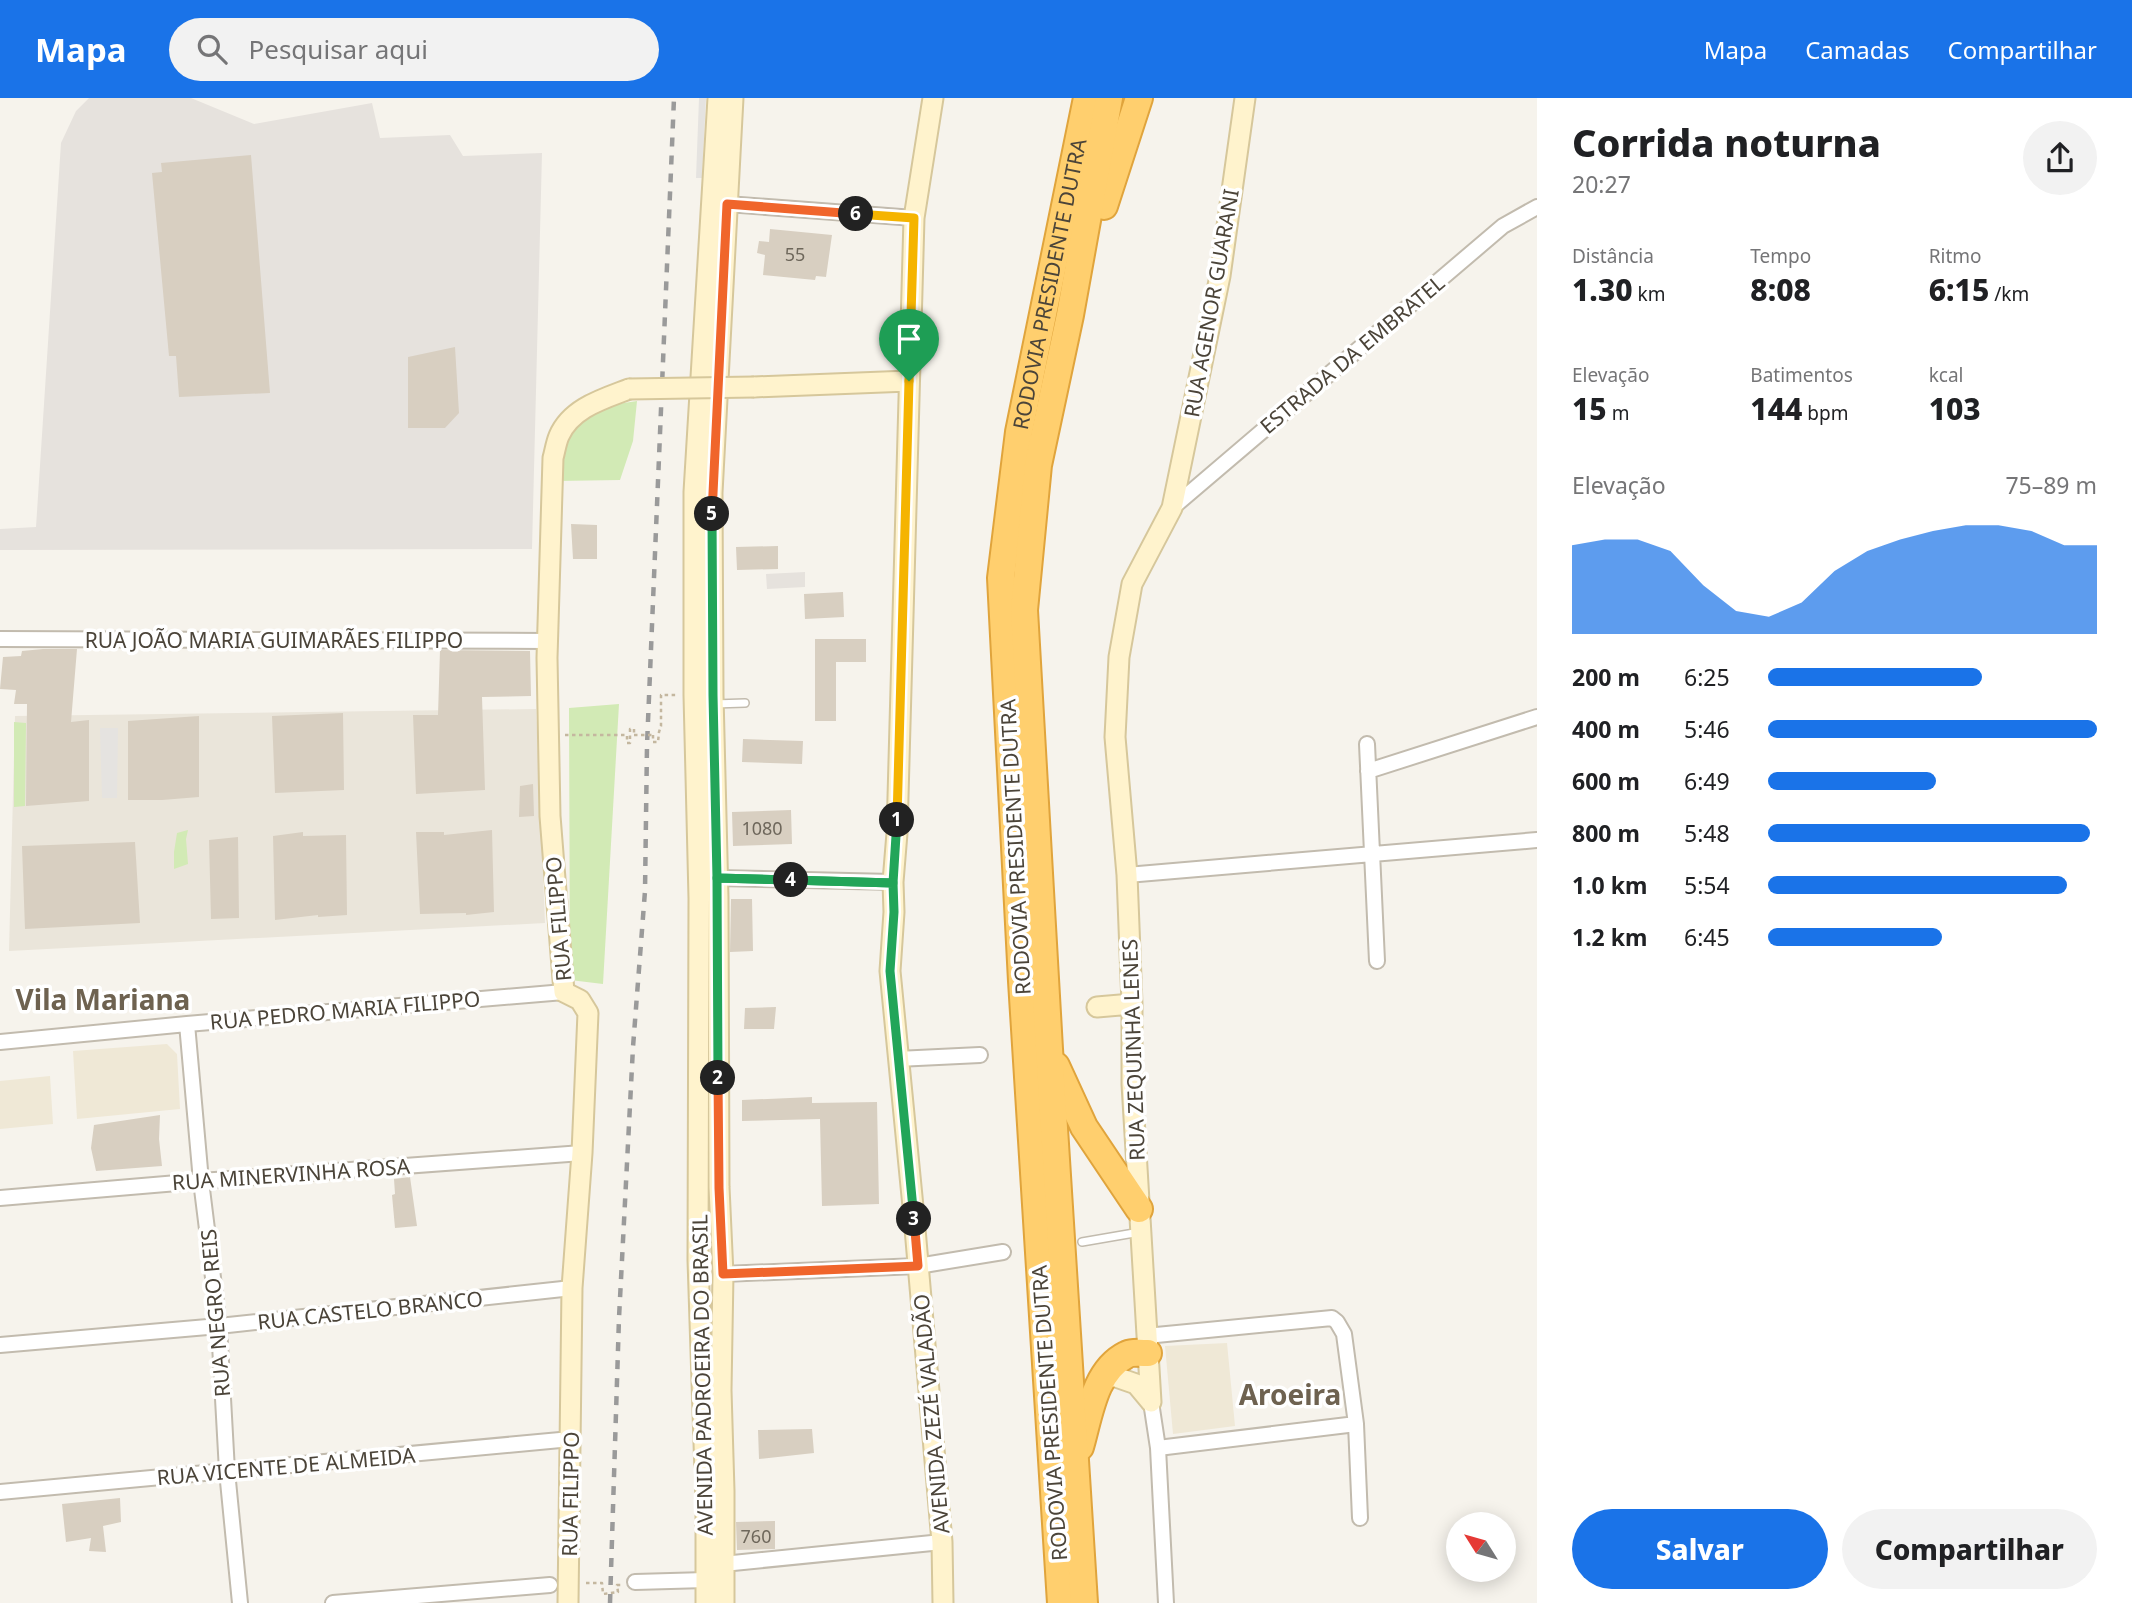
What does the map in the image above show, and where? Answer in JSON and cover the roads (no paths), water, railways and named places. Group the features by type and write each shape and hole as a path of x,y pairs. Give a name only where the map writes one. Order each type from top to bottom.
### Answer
{"highway":[{"name":"RODOVIA PRESIDENTE DUTRA","path":"1084,1603 1024,610 1038,465 1070,315 1092,98"},
{"name":"RODOVIA PRESIDENTE DUTRA","path":"1061,1603 1022,981 1001,578 1019,432 1092,98"},
{"path":"1070,315 1139,98"},
{"path":"1049,1049 1084,1127 1139,1220"},
{"path":"1076,1462 1100,1382 1111,1367 1127,1354 1147,1344"}],"street":[{"name":"AVENIDA PADROEIRA DO BRASIL","path":"706,1603 706,1503 698,1268 699,898 694,695 694,492 718,98"},
{"name":"AVENIDA PADROEIRA DO BRASIL","path":"724,1603 722,1267 713,704 716,619 712,493 733,98"},
{"name":"AVENIDA ZEZÉ VALADÃO","path":"933,98 914,218 897,833 890,971 942,1542 943,1603"},
{"name":"RUA AGENOR GUARANI","path":"1172,508 1220,276 1245,98"},
{"path":"727,204 914,218"},
{"name":"ESTRADA DA EMBRATEL","path":"1172,508 1503,226 1537,207"},
{"name":"RUA FILIPPO","path":"562,1591 571,1439 572,1288 582,1153 588,1013 580,1000 564,992 550,816 547,641 553,458 559,435 572,417 583,408 629,388 754,387 909,381"},
{"name":"RUA ZEQUINHA LENES","path":"1166,1603 1158,1448 1151,1402 1139,1220 1132,1084 1127,875 1115,737 1119,657 1132,584 1172,508"},
{"name":"RUA JOÃO MARIA GUIMARÃES FILIPPO","path":"0,639 547,641"},
{"path":"1368,771 1537,717"},
{"path":"1367,744 1377,961"},
{"path":"1127,875 1537,840"},
{"path":"717,878 893,883"},
{"name":"RUA PEDRO MARIA FILIPPO","path":"0,1042 564,992"},
{"path":"1097,1007 1132,1004"},
{"name":"RUA NEGRO REIS","path":"187,1024 201,1181 219,1326 227,1471 240,1603"},
{"path":"897,1059 980,1055"},
{"name":"RUA MINERVINHA ROSA","path":"0,1198 582,1153"},
{"path":"698,1268 708,1255 722,1267 918,1266 1003,1252"},
{"name":"RUA CASTELO BRANCO","path":"0,1345 219,1326 572,1288"},
{"path":"1147,1344 1332,1318 1337,1322 1344,1334 1356,1424 1360,1518"},
{"path":"1100,1382 1114,1376 1136,1384 1151,1402"},
{"path":"1158,1448 1356,1424"},
{"name":"RUA VICENTE DE ALMEIDA","path":"0,1492 571,1439"},
{"path":"723,1564 942,1542"},
{"path":"635,1582 706,1580"},
{"path":"333,1603 562,1591"}],"lane":[{"path":"713,704 745,702"},
{"path":"1082,1242 1139,1220"}],"railway":[{"path":"610,1603 619,1318 633,1047 645,891 647,745 674,98"}],"district":[{"name":"Vila Mariana","path":"103,999"},
{"name":"Aroeira","path":"1290,1394"}]}
